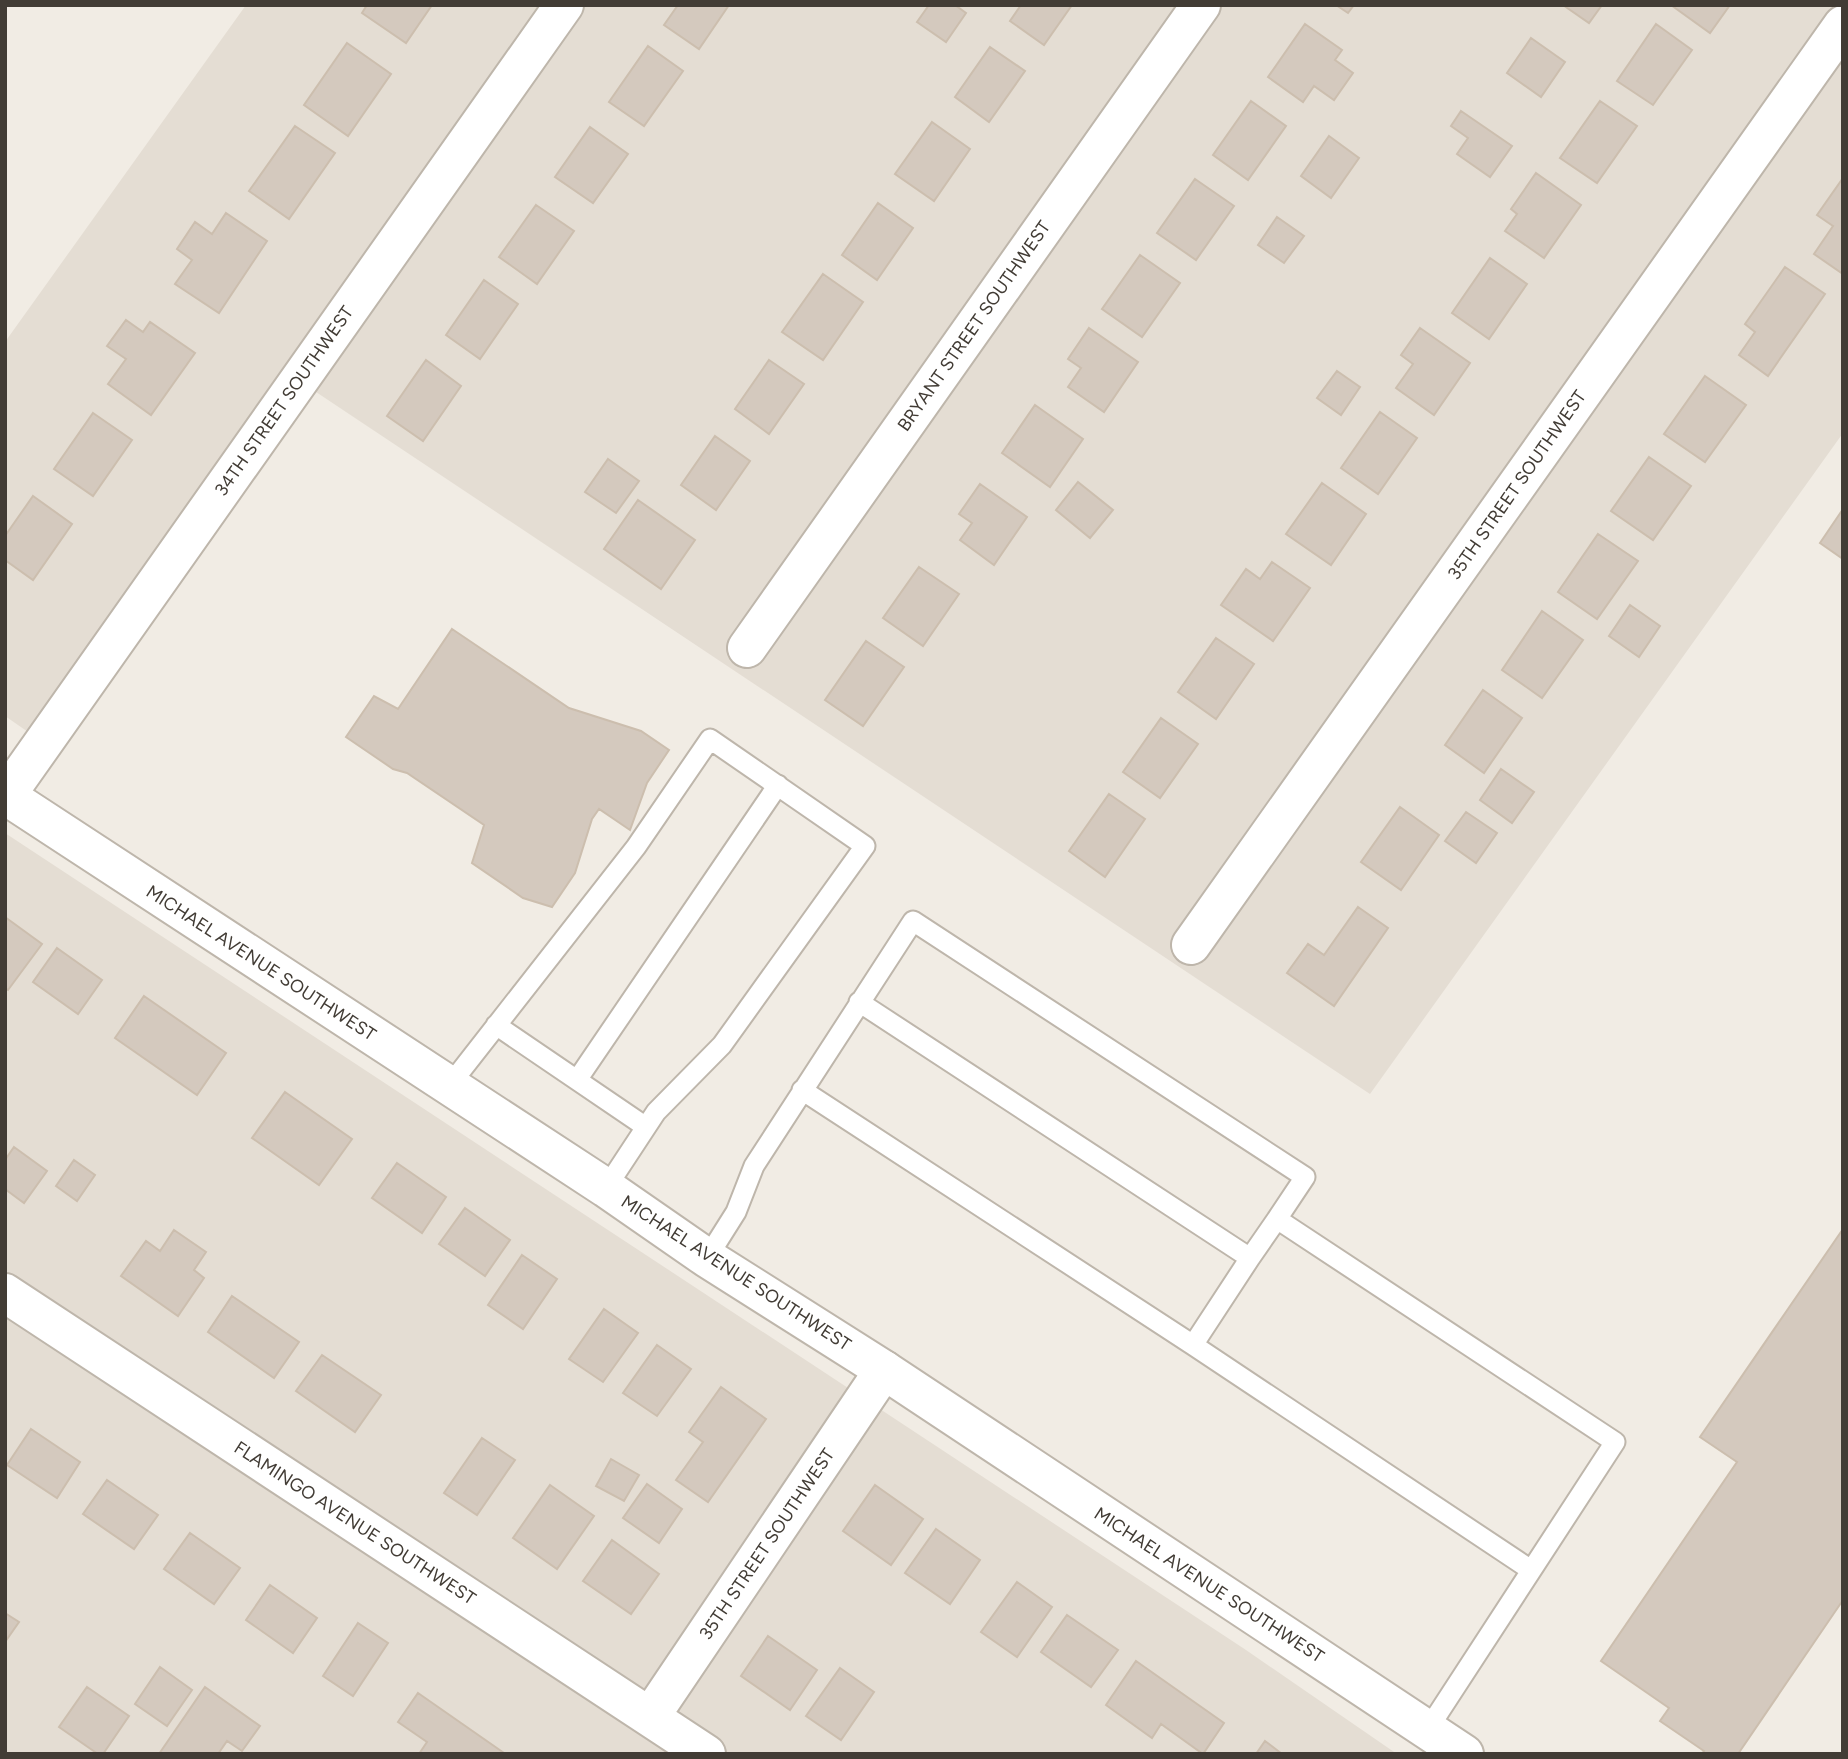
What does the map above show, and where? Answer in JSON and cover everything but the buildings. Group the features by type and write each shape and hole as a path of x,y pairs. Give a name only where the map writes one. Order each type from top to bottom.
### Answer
{"street":[{"name":"34TH STREET SOUTHWEST","path":"6,796 564,5"},
{"name":"BRYANT STREET SOUTHWEST","path":"747,648 1201,5"},
{"name":"35TH STREET SOUTHWEST","path":"1191,945 1843,25"},
{"name":"MICHAEL AVENUE SOUTHWEST","path":"6,796 606,1188 707,1258 884,1370 1464,1754"},
{"name":"FLAMINGO AVENUE SOUTHWEST","path":"5,1293 706,1754"},
{"name":"35TH STREET SOUTHWEST","path":"650,1717 884,1370"}],"lane":[{"path":"449,1086 636,847 710,739 865,846 722,1045 656,1112 606,1188"},
{"path":"577,1080 778,785"},
{"path":"707,1258 736,1212 754,1166 913,921 1305,1177 1193,1345"},
{"path":"859,1002 1250,1258"},
{"path":"496,1025 646,1127"},
{"path":"802,1090 1531,1570"},
{"path":"1277,1219 1615,1442 1428,1729"}],"shaded area":[{"path":"246,5 1843,5 1843,433 1370,1094 307,386 57,752 5,716 5,342"},
{"path":"5,833 1246,1650 1397,1754 5,1754"}]}
